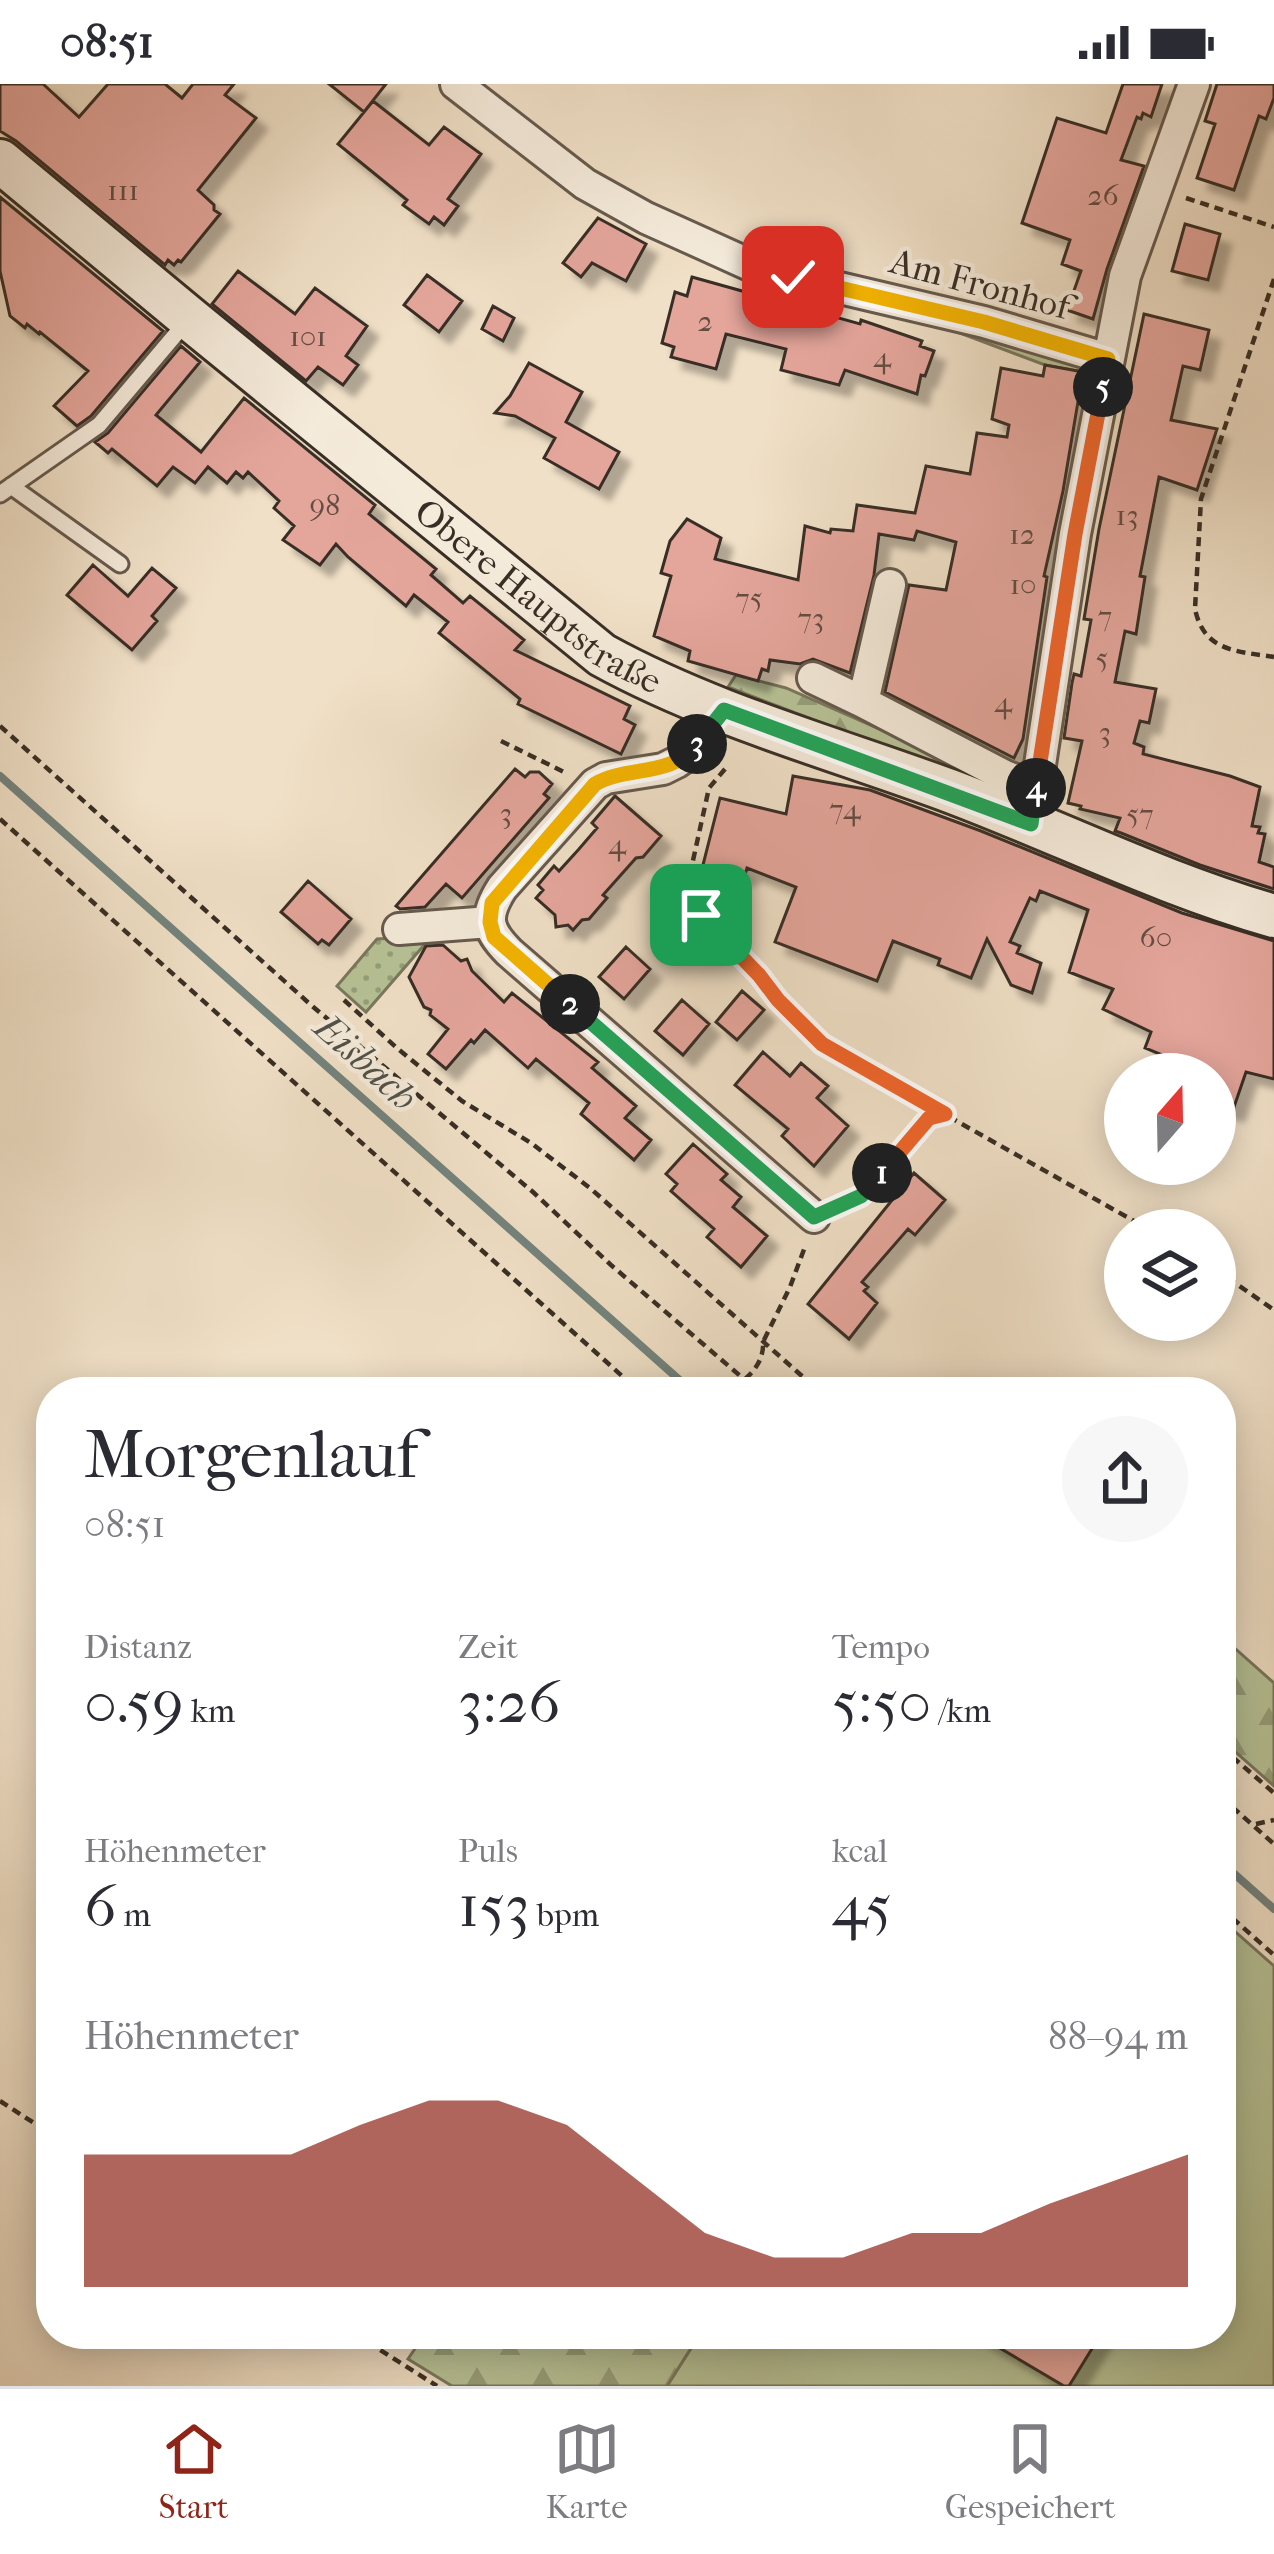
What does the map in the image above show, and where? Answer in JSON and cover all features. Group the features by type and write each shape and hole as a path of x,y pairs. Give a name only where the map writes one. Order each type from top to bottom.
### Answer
{"main road":[{"name":"Obere Hauptstraße","path":"0,160 602,655 724,710 1034,806 1167,881 1274,916"}],"street":[{"name":"Am Fronhof","path":"456,84 585,184 646,218 748,264 984,322 1108,359"},
{"path":"1034,806 1068,576 1125,276 1194,84"},
{"path":"863,702 890,585"},
{"name":"Obere Hauptstraße","path":"813,678 945,746 1034,806"},
{"path":"724,710 690,754 677,762 663,769 606,778 593,786 502,888 492,903 490,922 494,937 509,952 814,1217"},
{"path":"399,929 490,922"}],"lane":[{"path":"120,564 6,490 99,425 189,319"}],"path":[{"path":"1157,189 1274,227"},
{"path":"1274,279 1202,499 1195,609 1198,626 1216,643 1274,657"},
{"path":"0,726 311,1005 743,1377"},
{"path":"501,741 593,786"},
{"path":"725,769 709,788 690,874 690,895 701,915 822,1044 1113,1209"},
{"path":"0,819 623,1377"},
{"path":"344,1000 462,1101 531,1143 590,1188 803,1377"},
{"path":"814,1217 861,1196 929,1118 945,1114"},
{"path":"747,1377 758,1364 798,1268"},
{"path":"1236,1284 1274,1310"},
{"path":"1236,1760 1274,1793"},
{"path":"1236,1810 1274,1844"},
{"path":"1254,1825 1274,1820"},
{"path":"1236,1921 1274,1955"},
{"path":"0,2101 36,2124"},
{"path":"379,2349 437,2386"}],"green space":[{"path":"953,327 1084,364 1083,372 1045,365"},
{"path":"736,675 786,688 1002,783 995,789 728,687"},
{"path":"432,936 366,1012 337,986 377,939"},
{"path":"1236,1649 1274,1683 1274,1786 1236,1752"},
{"path":"1236,1932 1274,1966 1274,2386 667,2386 690,2349 1236,2349"},
{"path":"415,2349 690,2349 667,2386 452,2386 408,2359"}],"building":[{"path":"0,84 43,84 79,117 108,84 165,84 182,98 193,84 234,84 225,95 256,118 198,190 220,214 181,262 174,265 168,260 165,265 0,131"},
{"path":"329,84 386,84 364,112"},
{"path":"1123,84 1162,84 1151,117 1143,113 1141,119 1137,117 1121,160 1144,166 1093,319 1067,310 1081,271 1062,264 1070,240 1022,223 1057,118 1106,133"},
{"path":"1217,84 1274,84 1274,98 1266,119 1259,116 1234,190 1197,178 1215,124 1205,121"},
{"path":"373,101 429,145 444,127 481,154 448,199 458,206 444,225 434,217 429,224 403,205 407,200 338,144"},
{"path":"0,197 163,331 91,416 77,426 54,406 88,371 40,332 10,316 0,271"},
{"path":"598,218 646,244 626,281 592,263 581,277 563,263"},
{"path":"1185,224 1220,234 1208,280 1172,271"},
{"path":"238,271 295,314 315,288 367,326 346,356 358,365 343,385 318,367 306,381 212,304"},
{"path":"427,275 462,301 439,332 404,305"},
{"path":"692,277 860,324 861,320 922,341 920,346 934,351 917,394 845,370 839,385 781,370 786,349 726,334 716,369 671,357 674,347 662,343 675,292 687,296"},
{"path":"493,306 514,318 503,341 482,329"},
{"path":"1144,314 1209,330 1200,370 1183,366 1171,420 1217,429 1197,490 1159,477 1140,576 1145,577 1136,634 1125,631 1115,682 1156,689 1149,723 1140,721 1134,743 1144,747 1143,754 1260,787 1252,826 1265,834 1259,862 1274,867 1274,889 1115,831 1120,818 1068,803 1082,741 1064,738 1072,683 1074,674 1081,676 1091,620 1084,619 1099,529"},
{"path":"181,346 200,362 156,415 201,452 244,398 375,505 369,514 436,569 431,575 463,603 470,596 524,640 515,650 630,706 624,719 635,725 621,754 518,704 520,699 439,633 448,622 414,595 406,606 336,544 320,565 283,540 294,526 274,508 279,501 248,472 243,478 236,472 227,483 208,467 195,483 173,467 157,486 112,449 108,453 95,442 108,433"},
{"path":"529,363 582,392 566,422 619,452 599,489 544,458 555,438 515,416 495,413"},
{"path":"1045,365 1083,372 1044,576 1023,739 1014,758 885,692 909,585 946,590 956,542 917,531 914,540 879,534 850,673 813,659 800,664 770,660 768,671 762,669 758,681 688,661 690,651 654,636 671,576 661,573 670,541 687,519 721,538 715,559 798,580 805,526 830,533 831,529 853,531 857,505 915,513 926,466 970,474 977,433 1007,437 1009,425 992,419 1001,368 1043,376"},
{"path":"93,565 128,596 152,568 176,588 152,616 157,621 132,650 67,595"},
{"path":"515,769 525,777 539,772 552,784 544,794 549,798 462,898 446,884 425,907 396,906"},
{"path":"793,776 870,790 1182,913 1274,941 1274,1079 1246,1072 1236,1101 1236,1053 1157,1053 1145,1048 1151,1032 1103,1009 1113,989 1069,972 1088,910 1040,891 1036,901 1030,898 1010,942 1020,946 1017,953 1041,963 1032,993 1011,985 987,939 971,978 938,965 940,959 893,941 877,981 775,942 796,887 747,868 745,875 703,865 720,798 786,814"},
{"path":"615,796 661,836 603,895 607,898 589,919 573,930 568,925 556,927 555,915 536,898 543,890 538,885 554,866 559,871 579,849 597,828 592,823"},
{"path":"308,881 351,919 329,945 322,940 318,944 281,912"},
{"path":"443,945 461,961 467,959 472,971 504,1002 512,993 598,1062 592,1068 636,1106 625,1118 651,1140 634,1160 581,1114 589,1103 536,1059 528,1068 485,1030 446,1069 428,1054 448,1029 424,1007 409,977 426,946"},
{"path":"626,947 650,969 624,999 599,977"},
{"path":"742,991 764,1010 737,1040 716,1022"},
{"path":"682,1000 709,1024 683,1055 655,1031"},
{"path":"763,1052 790,1076 801,1063 828,1086 817,1098 848,1126 814,1166 782,1136 788,1129 735,1085"},
{"path":"693,1144 727,1174 721,1180 741,1197 733,1207 767,1236 741,1267 707,1237 714,1229 671,1191 677,1184 666,1174"},
{"path":"914,1173 945,1200 915,1235 908,1229 862,1282 868,1287 864,1291 877,1303 849,1339 808,1304"},
{"path":"1001,2349 1092,2349 1069,2386"}],"waterway":[{"name":"Eisbach","path":"0,776 676,1377"},
{"name":"Eisbach","path":"1236,1875 1274,1909"}],"route":[{"path":"701,915 822,1044 945,1114 929,1118 861,1196 814,1217 509,952 494,937 492,903 595,784 677,762 690,754 724,710 1031,824 1075,534 1108,359 984,322 793,277"}]}
